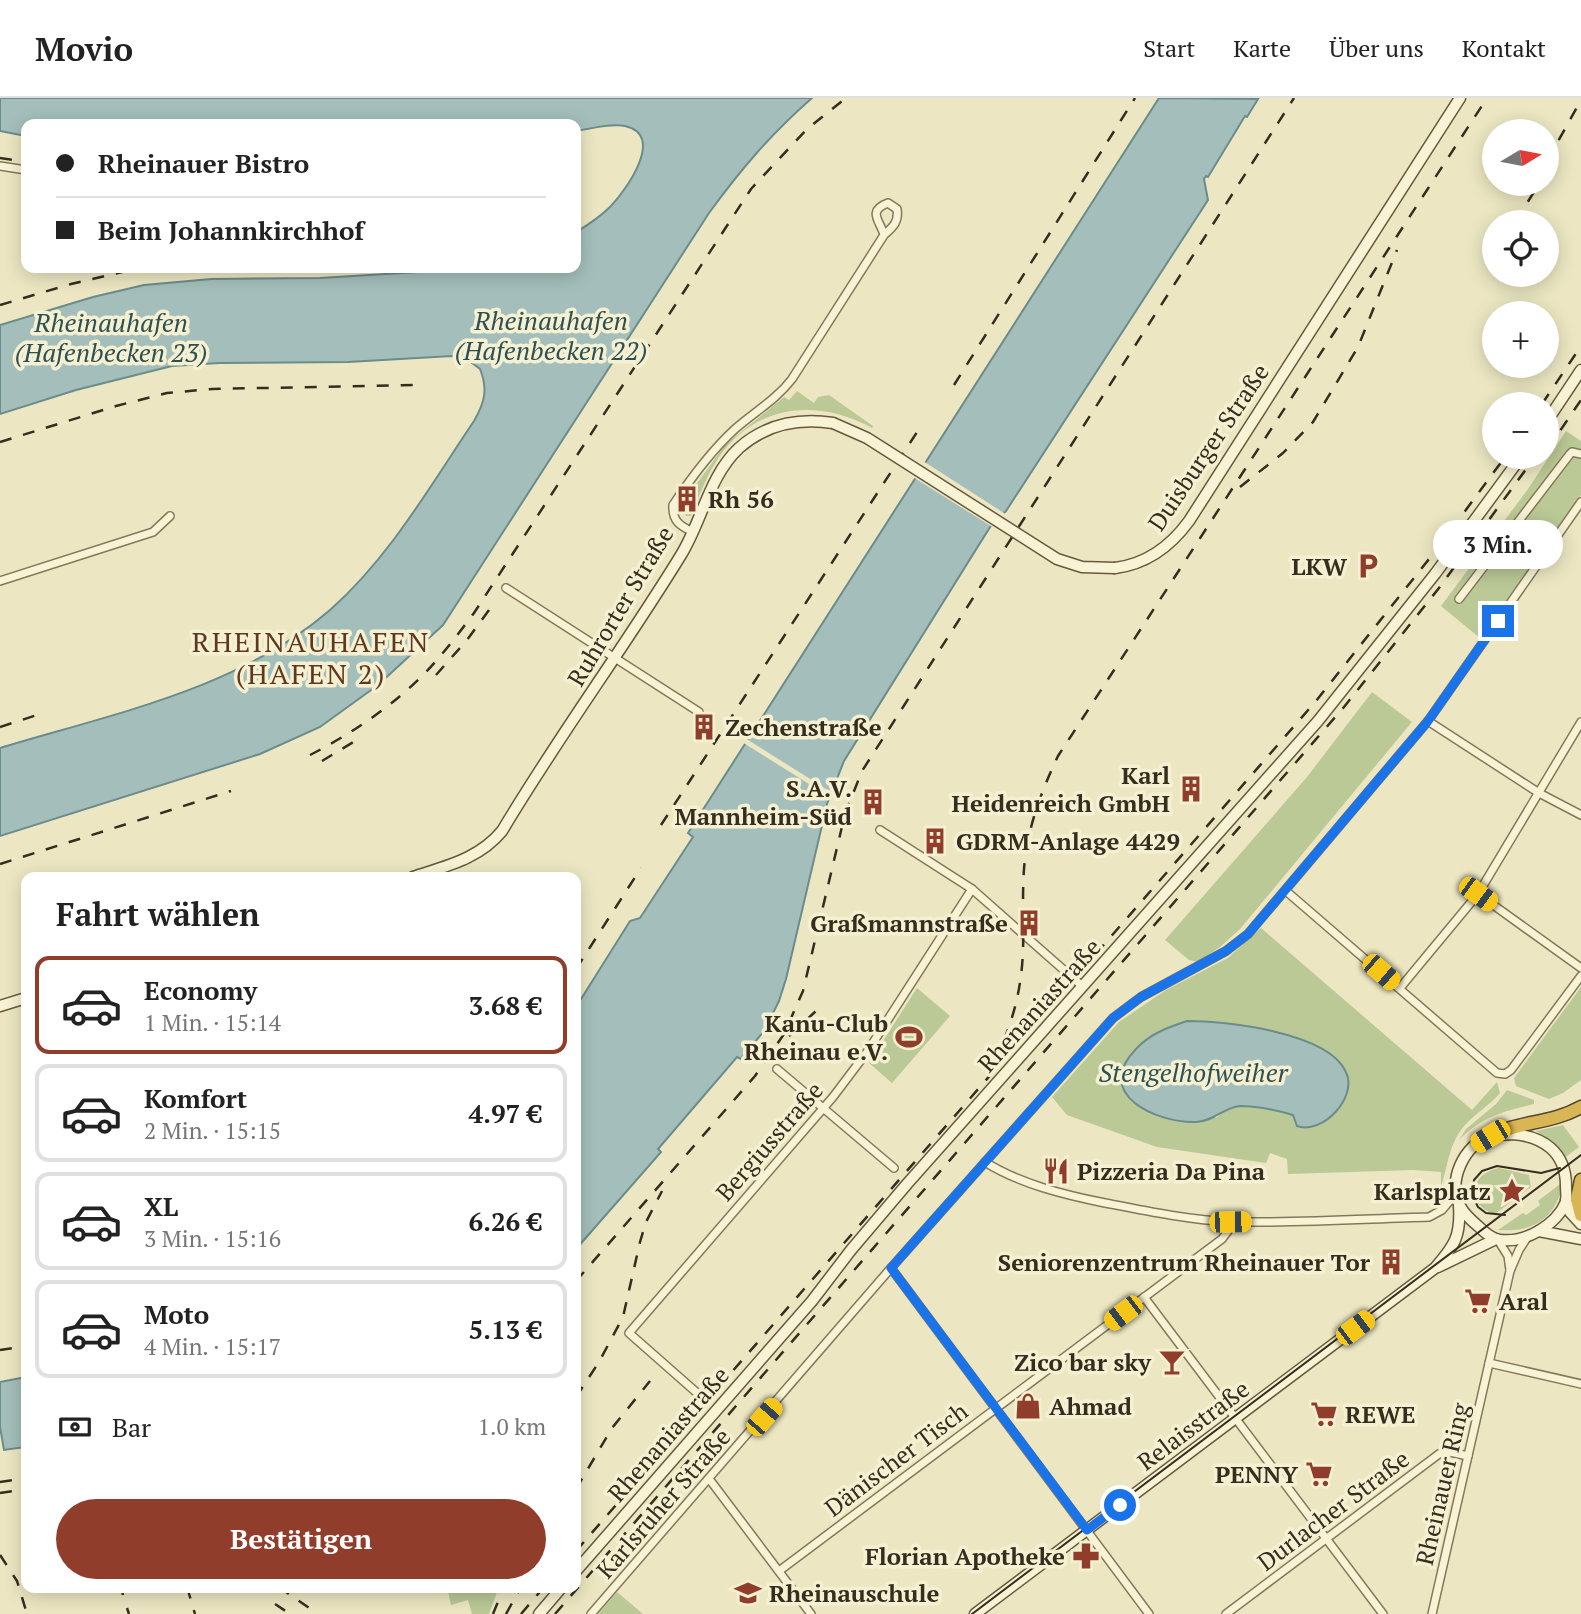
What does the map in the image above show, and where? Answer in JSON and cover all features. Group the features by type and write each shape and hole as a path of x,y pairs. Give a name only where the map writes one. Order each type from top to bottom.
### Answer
{"highway":[{"path":"1490,1136 1510,1128 1559,1117 1581,1107"},
{"path":"1566,1200 1581,1180"},
{"path":"1581,1180 1577,1199 1581,1215"}],"street":[{"name":"Duisburger Straße","path":"693,533 718,475 733,454 768,429 808,421 833,423 867,438 1057,559 1082,567 1115,568 1139,563 1156,554 1177,538 1189,521 1460,98"},
{"path":"0,166 21,169"},
{"name":"Ruhrorter Straße","path":"428,872 470,858 494,841 615,658 693,533 676,522 672,513 673,505 711,453 782,392 792,380 884,235"},
{"path":"1559,403 1581,370"},
{"path":"1459,599 1570,454 1581,454"},
{"name":"Rhenaniastraße","path":"581,1566 812,1301 907,1184 1318,720 1428,583 1512,469"},
{"name":"Karlsruher Straße","path":"591,1614 891,1268 1113,1018 1141,997 1236,944 1286,891 1428,721 1581,502"},
{"path":"0,581 153,531 170,516"},
{"path":"506,588 699,712"},
{"path":"1428,721 1539,793 1581,815"},
{"path":"1400,988 1478,894 1581,722"},
{"path":"880,830 972,889 1082,986"},
{"name":"Bergiusstraße","path":"696,1392 629,1333 823,1109 867,1052 972,889"},
{"path":"1286,891 1497,1073 1505,1074 1581,976"},
{"path":"1478,894 1581,968"},
{"path":"0,1006 21,1000"},
{"path":"776,1069 894,1168"},
{"path":"1510,1271 1506,1251 1497,1239 1472,1222 1459,1206 1459,1167 1465,1155 1490,1136 1530,1136 1550,1145 1564,1167 1566,1200 1570,1212 1581,1224"},
{"path":"985,1162 1000,1172 1081,1198 1156,1213 1230,1222 1429,1217 1442,1210 1457,1192"},
{"path":"1534,1233 1555,1217 1566,1200"},
{"name":"Relaisstraße","path":"1435,1268 1457,1240 1460,1227 1459,1206"},
{"name":"Dänischer Tisch","path":"779,1571 1222,1239 1230,1222"},
{"path":"1497,1239 1552,1232 1581,1239"},
{"name":"Rheinauer Ring","path":"1432,1614 1510,1271 1519,1250 1534,1233"},
{"name":"Relaisstraße","path":"975,1614 1435,1268 1497,1239"},
{"path":"891,1268 1149,1614"},
{"path":"1144,1297 1382,1614"},
{"path":"1489,1363 1581,1384"},
{"name":"Durlacher Straße","path":"1226,1614 1439,1454 1450,1452 1468,1456"},
{"path":"709,1480 811,1614"},
{"path":"538,1614 557,1593"}],"green space":[{"path":"797,391 814,403 818,397 829,395 873,426 872,428 831,412 810,410 789,411 769,417 734,439 707,478 691,516 686,516 682,510 684,500 688,501 687,497 725,445 784,397 789,400"},
{"path":"1566,431 1581,441 1581,495 1481,639 1441,606 1541,469 1559,469 1559,442"},
{"path":"1372,692 1412,722 1240,929 1198,962 1189,960 1165,940 1307,777"},
{"path":"1261,928 1472,1110 1497,1082 1500,1093 1466,1124 1456,1138 1441,1187 1441,1172 1413,1170 1288,1174 1287,1159 1270,1153 1266,1163 1157,1147 1067,1115 1052,1097 1119,1022 1166,990 1228,958","holes":["1162,1029 1318,1124 1274,1110 1250,1106 1230,1108 1216,1118 1133,1051"]},
{"path":"1581,987 1581,1080 1549,1099 1516,1086 1514,1078"},
{"name":"Kanu-Club Rheinau e.V.","path":"917,988 950,1016 892,1083 869,1063"},
{"path":"1507,1090 1534,1100 1534,1104 1494,1116 1476,1125 1459,1140 1466,1129 1496,1104"},
{"path":"1563,1125 1579,1147 1564,1158 1549,1140 1536,1131"},
{"path":"1499,1168 1529,1175 1531,1187 1495,1214 1478,1204 1474,1190 1481,1176"},
{"path":"1564,1181 1555,1205 1542,1221 1522,1229 1498,1230 1540,1205 1538,1201"},
{"path":"617,1592 643,1614 598,1614"},
{"path":"448,1593 497,1593 489,1614 472,1614 468,1600 451,1605"}],"water":[{"path":"0,98 812,98 757,153 709,213 443,625 378,685 320,727 260,754 0,836 0,748 173,696 256,660 294,637 330,610 352,589 390,544 474,421 481,408 485,389 480,369 468,360 452,356 348,362 219,363 172,366 76,390 0,414 0,325 144,285 211,279 320,278 402,273 581,273 581,229 618,198 633,176 643,151 642,140 637,131 619,125 581,130 581,119 21,119 21,135 0,131"},
{"path":"1159,98 1258,99 1208,177 1204,179 1208,200 1006,511 992,524 844,761 827,804 786,979 779,1001 764,1031 741,1059 737,1057 658,1149 661,1152 581,1243 581,999 630,921 640,918 693,837 688,833"},
{"name":"Stengelhofweiher","path":"1187,1021 1249,1027 1298,1038 1319,1047 1336,1058 1346,1072 1347,1092 1343,1102 1327,1119 1307,1127 1297,1126 1293,1115 1253,1107 1234,1107 1196,1122 1180,1121 1148,1111 1134,1103 1125,1092 1121,1080 1124,1065 1147,1039"},
{"path":"21,1378 21,1448 4,1450 0,1427 0,1382"}],"pier":[{"path":"923,461 1007,515 994,528 913,477"},
{"path":"745,738 834,794 833,799 742,742"}],"tram line":[{"path":"972,1614 1581,1155"},
{"path":"1505,1215 1486,1213 1478,1207 1472,1195 1474,1180 1482,1171 1497,1166 1541,1173 1560,1168"}],"railway":[{"path":"310,755 386,708 445,651 474,613 751,189 807,129 846,98"},
{"path":"954,385 1135,98"},
{"path":"581,1275 755,1076 784,1034 803,991 845,814 862,771 1294,98"},
{"path":"993,1062 1011,1022 1021,979 1023,879 1028,840 1041,797 1058,756 1487,98"},
{"path":"1559,139 1581,100"},
{"path":"0,158 21,161"},
{"path":"1523,210 1531,196"},
{"path":"1240,487 1283,453 1313,422 1358,347 1397,250"},
{"path":"0,305 118,273"},
{"path":"1550,392 1581,346"},
{"path":"0,442 167,393 212,389 415,385"},
{"path":"1559,432 1581,400"},
{"path":"661,825 921,426"},
{"path":"581,1545 1316,701 1437,549 1496,469"},
{"path":"581,1584 1344,707 1439,588 1526,469"},
{"path":"436,675 489,610"},
{"path":"0,727 37,715"},
{"path":"322,761 355,741"},
{"path":"0,864 231,791"},
{"path":"581,961 641,868"},
{"path":"789,1036 816,1011"},
{"path":"581,1389 623,1317 646,1222 662,1191"},
{"path":"0,1350 21,1347"},
{"path":"581,1481 612,1428 650,1381"},
{"path":"0,1482 21,1479"},
{"path":"0,1493 21,1490"},
{"path":"0,1555 17,1581 27,1614"},
{"path":"189,1593 195,1614"},
{"path":"288,1593 312,1610"},
{"path":"493,1614 502,1593"},
{"path":"506,1614 518,1593"},
{"path":"521,1614 539,1593"},
{"path":"555,1614 573,1593"},
{"path":"275,1604 290,1614"},
{"path":"127,1608 129,1614"}],"place":[{"name":"Rh 56","path":"687,499"},
{"name":"LKW","path":"1368,566"},
{"name":"Zechenstraße","path":"704,727"},
{"name":"Karl Heidenreich GmbH","path":"1191,789"},
{"name":"S.A.V. Mannheim-Süd","path":"873,802"},
{"name":"GDRM-Anlage 4429","path":"935,841"},
{"name":"Graßmannstraße","path":"1029,923"},
{"name":"Kanu-Club Rheinau e.V.","path":"909,1037"},
{"name":"Pizzeria Da Pina","path":"1056,1171"},
{"name":"Karlsplatz","path":"1512,1191"},
{"name":"Seniorenzentrum Rheinauer Tor","path":"1391,1262"},
{"name":"Aral","path":"1478,1301"},
{"name":"Zico bar sky","path":"1172,1362"},
{"name":"Ahmad","path":"1028,1406"},
{"name":"REWE","path":"1324,1414"},
{"name":"PENNY","path":"1319,1474"},
{"name":"Florian Apotheke","path":"1086,1556"},
{"name":"Rheinauschule","path":"748,1593"}],"district":[{"name":"RHEINAUHAFEN (HAFEN 2)","path":"311,657"}],"route":[{"path":"1120,1505 1087,1530 891,1268 1113,1018 1141,997 1226,951 1248,934 1428,721 1498,621"}],"water label":[{"name":"Rheinauhafen (Hafenbecken 22)","path":"551,335"},
{"name":"Rheinauhafen (Hafenbecken 23)","path":"111,337"}]}
